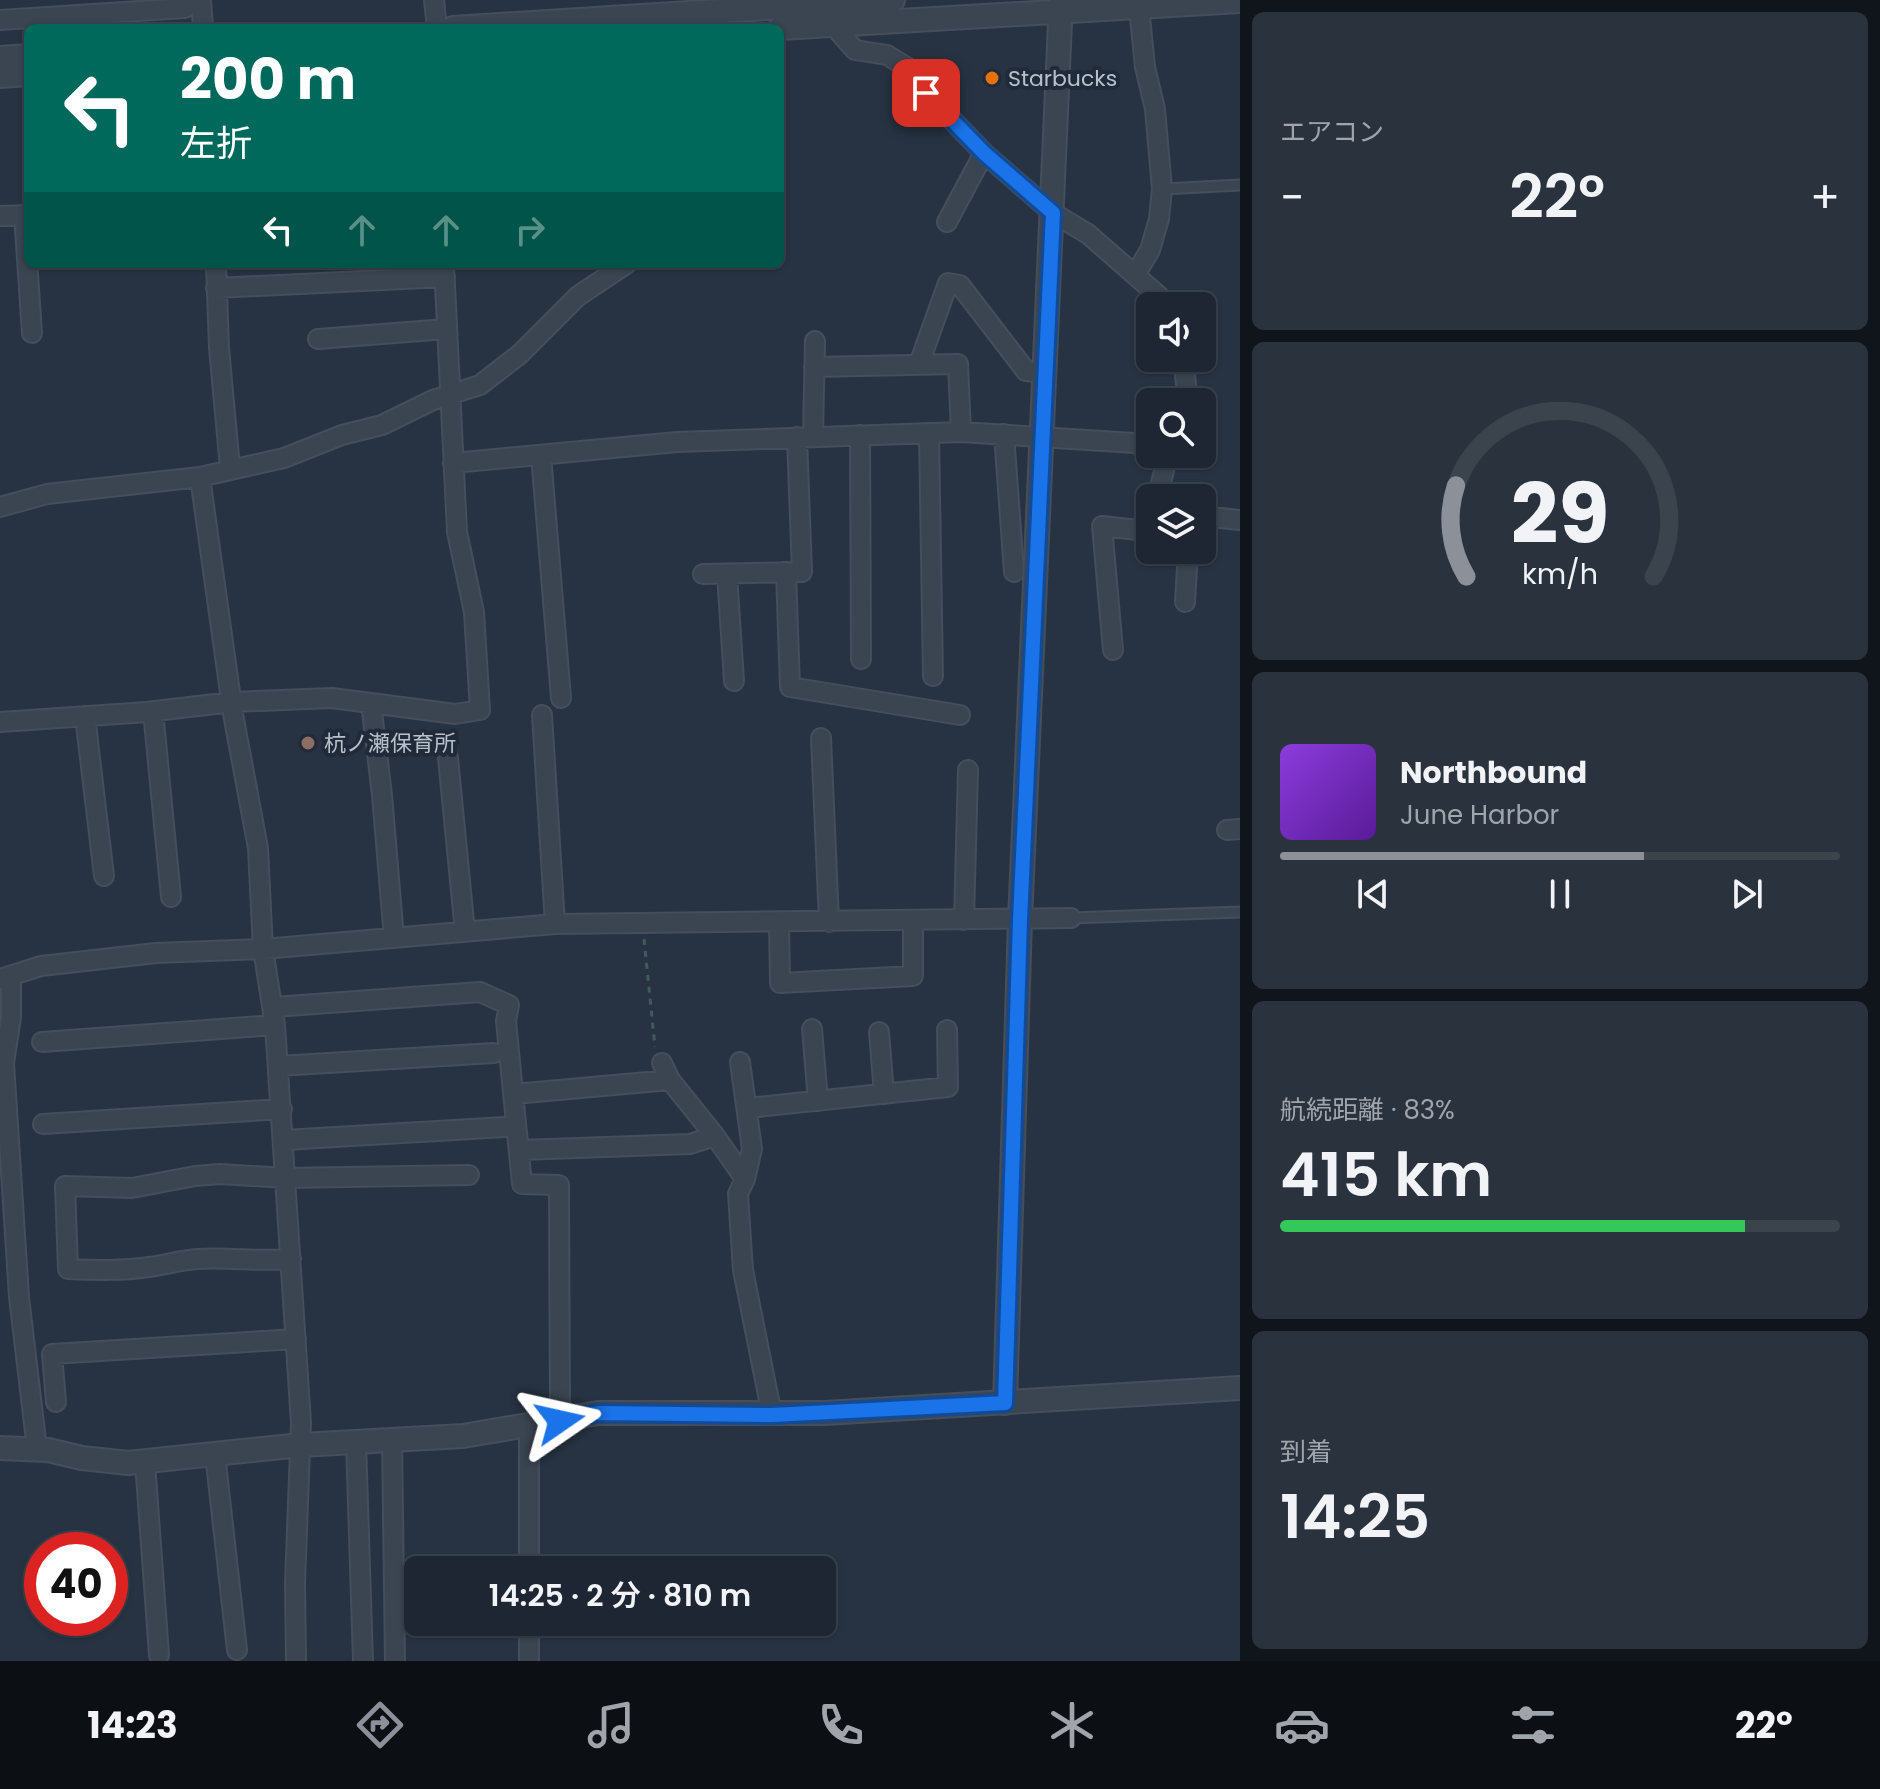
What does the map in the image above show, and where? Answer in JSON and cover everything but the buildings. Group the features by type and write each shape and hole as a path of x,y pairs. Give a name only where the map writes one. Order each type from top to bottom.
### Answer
{"street":[{"path":"0,20 70,8 185,8 185,0"},
{"path":"201,0 203,24"},
{"path":"434,0 437,24"},
{"path":"563,24 782,16 893,0"},
{"path":"782,16 832,24 1061,6 1139,7 1240,1"},
{"path":"1005,1403 1020,920 1061,6"},
{"path":"1135,275 1150,250 1159,219 1162,189 1155,109 1145,67 1139,7"},
{"path":"832,24 855,50 887,55 913,71 926,93 984,153 1053,213 1088,234 1154,292"},
{"path":"0,58 24,56"},
{"path":"0,76 24,74"},
{"path":"947,222 984,153"},
{"path":"0,216 24,215"},
{"path":"29,268 32,333"},
{"path":"216,268 230,468"},
{"path":"0,507 47,494 200,477 284,458 342,435 382,425 433,400 480,385 520,354 578,296 620,268"},
{"path":"0,722 232,702 332,698 455,714 480,710 474,612 457,532 444,270 216,288"},
{"path":"919,364 948,283 960,285 1026,371 1045,373"},
{"path":"318,339 446,329"},
{"path":"703,574 802,572 805,437 815,341"},
{"path":"814,367 958,364 961,432"},
{"path":"453,463 677,442 961,432 1136,444"},
{"path":"929,433 933,676"},
{"path":"1004,434 1014,572"},
{"path":"860,435 861,659"},
{"path":"541,455 561,698"},
{"path":"200,477 232,702 258,848 263,949 275,1016 301,1445 295,1583 296,1661"},
{"path":"1216,517 1240,520"},
{"path":"1113,650 1102,526 1136,530"},
{"path":"1185,602 1187,564"},
{"path":"786,572 790,687 960,715"},
{"path":"727,574 734,681"},
{"path":"371,703 394,938"},
{"path":"153,711 171,897"},
{"path":"542,715 555,924"},
{"path":"85,716 104,876"},
{"path":"821,738 829,922"},
{"path":"448,758 465,932"},
{"path":"964,920 968,770"},
{"path":"37,1449 19,1297 4,1063 11,1017 5,978 41,966 142,954 263,949 555,924 1071,918"},
{"path":"779,922 780,983 913,976 913,920"},
{"path":"42,1042 480,992 509,1005 506,1021 522,1184 559,1185 560,1421"},
{"path":"812,1029 818,1101"},
{"path":"748,1108 948,1087 947,1030"},
{"path":"879,1032 884,1094"},
{"path":"278,1066 494,1053"},
{"path":"740,1062 752,1149 738,1194 743,1270 772,1415"},
{"path":"662,1063 670,1080 745,1179"},
{"path":"514,1094 670,1080"},
{"path":"43,1124 282,1109"},
{"path":"284,1140 505,1127"},
{"path":"520,1150 690,1144 715,1136"},
{"path":"291,1259 215,1258 114,1271 68,1269 65,1186 132,1188 220,1174 286,1178 469,1175"},
{"path":"56,1402 52,1354 296,1339"},
{"path":"0,1448 37,1449 128,1463 301,1445 463,1436 598,1413 772,1415 1240,1388"},
{"path":"529,1427 529,1556"},
{"path":"392,1440 395,1661"},
{"path":"356,1442 363,1661"},
{"path":"215,1454 237,1650"},
{"path":"145,1462 159,1655"},
{"path":"529,1636 529,1661"}],"lane":[{"path":"1162,189 1240,185"},
{"path":"1071,918 1240,912"}],"path":[{"path":"642,924 656,1059 662,1063"}],"place":[{"name":"Starbucks","path":"992,78"},
{"name":"杭ノ瀬保育所","path":"308,743"}],"route":[{"path":"560,1421 598,1413 772,1415 1005,1403 1020,920 1053,213 984,153 926,93"}]}
